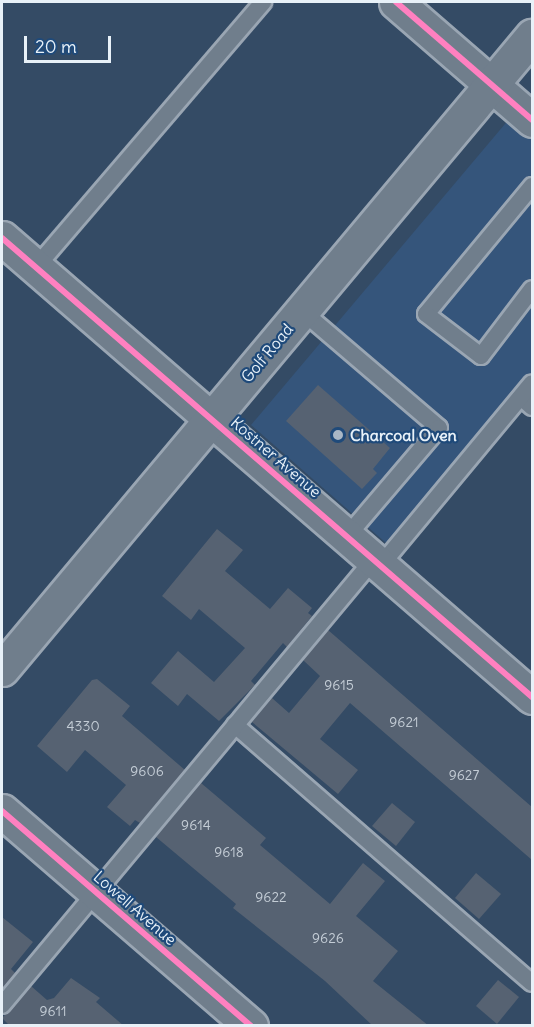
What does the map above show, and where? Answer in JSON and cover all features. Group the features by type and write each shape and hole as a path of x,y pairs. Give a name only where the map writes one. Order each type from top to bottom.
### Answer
{"street":[{"path":"396,2 532,120"},
{"name":"Golf Road","path":"2,669 532,36"},
{"name":"Kostner Avenue","path":"2,238 532,697"},
{"name":"Lowell Avenue","path":"2,811 250,1026"}],"lane":[{"path":"36,267 263,2"},
{"path":"532,186 426,314 481,356 532,289"},
{"path":"302,311 439,428 347,536"},
{"path":"2,1005 235,725 377,562 527,402 532,383"},
{"path":"235,725 532,983"}],"shaded area":[{"path":"532,92 532,383 393,549 251,425"}],"building":[{"name":"Charcoal Oven","path":"318,385 390,448 373,469 377,473 362,489 286,421"},
{"path":"217,529 243,550 225,571 270,609 288,588 312,608 308,613 312,616 287,647 283,643 251,681 255,685 219,721 187,694 178,706 151,683 178,651 214,682 245,648 199,609 191,620 162,596"},
{"path":"328,630 532,807 532,860 350,703 320,739 358,770 338,794 252,722 272,698 289,713 320,676 303,660"},
{"path":"97,679 130,706 122,716 185,770 140,823 135,820 130,826 107,807 126,785 85,750 67,772 37,746 92,680"},
{"path":"201,783 266,838 260,845 330,904 363,863 385,881 356,916 398,951 373,981 429,1026 373,1026 325,981 233,908 236,904 156,837"},
{"path":"392,803 415,822 396,846 372,826"},
{"path":"476,873 501,894 479,919 455,898"},
{"path":"2,917 33,942 11,969 15,973 2,989"},
{"path":"71,978 100,998 96,1002 124,1026 10,1026 2,1018 31,986 47,1000 54,998"},
{"path":"498,980 519,997 497,1024 476,1006"}],"cycle path":[{"path":"396,2 532,120"},
{"path":"2,238 532,697"},
{"path":"2,811 251,1026"}],"place":[{"name":"Charcoal Oven","path":"338,435"}]}
